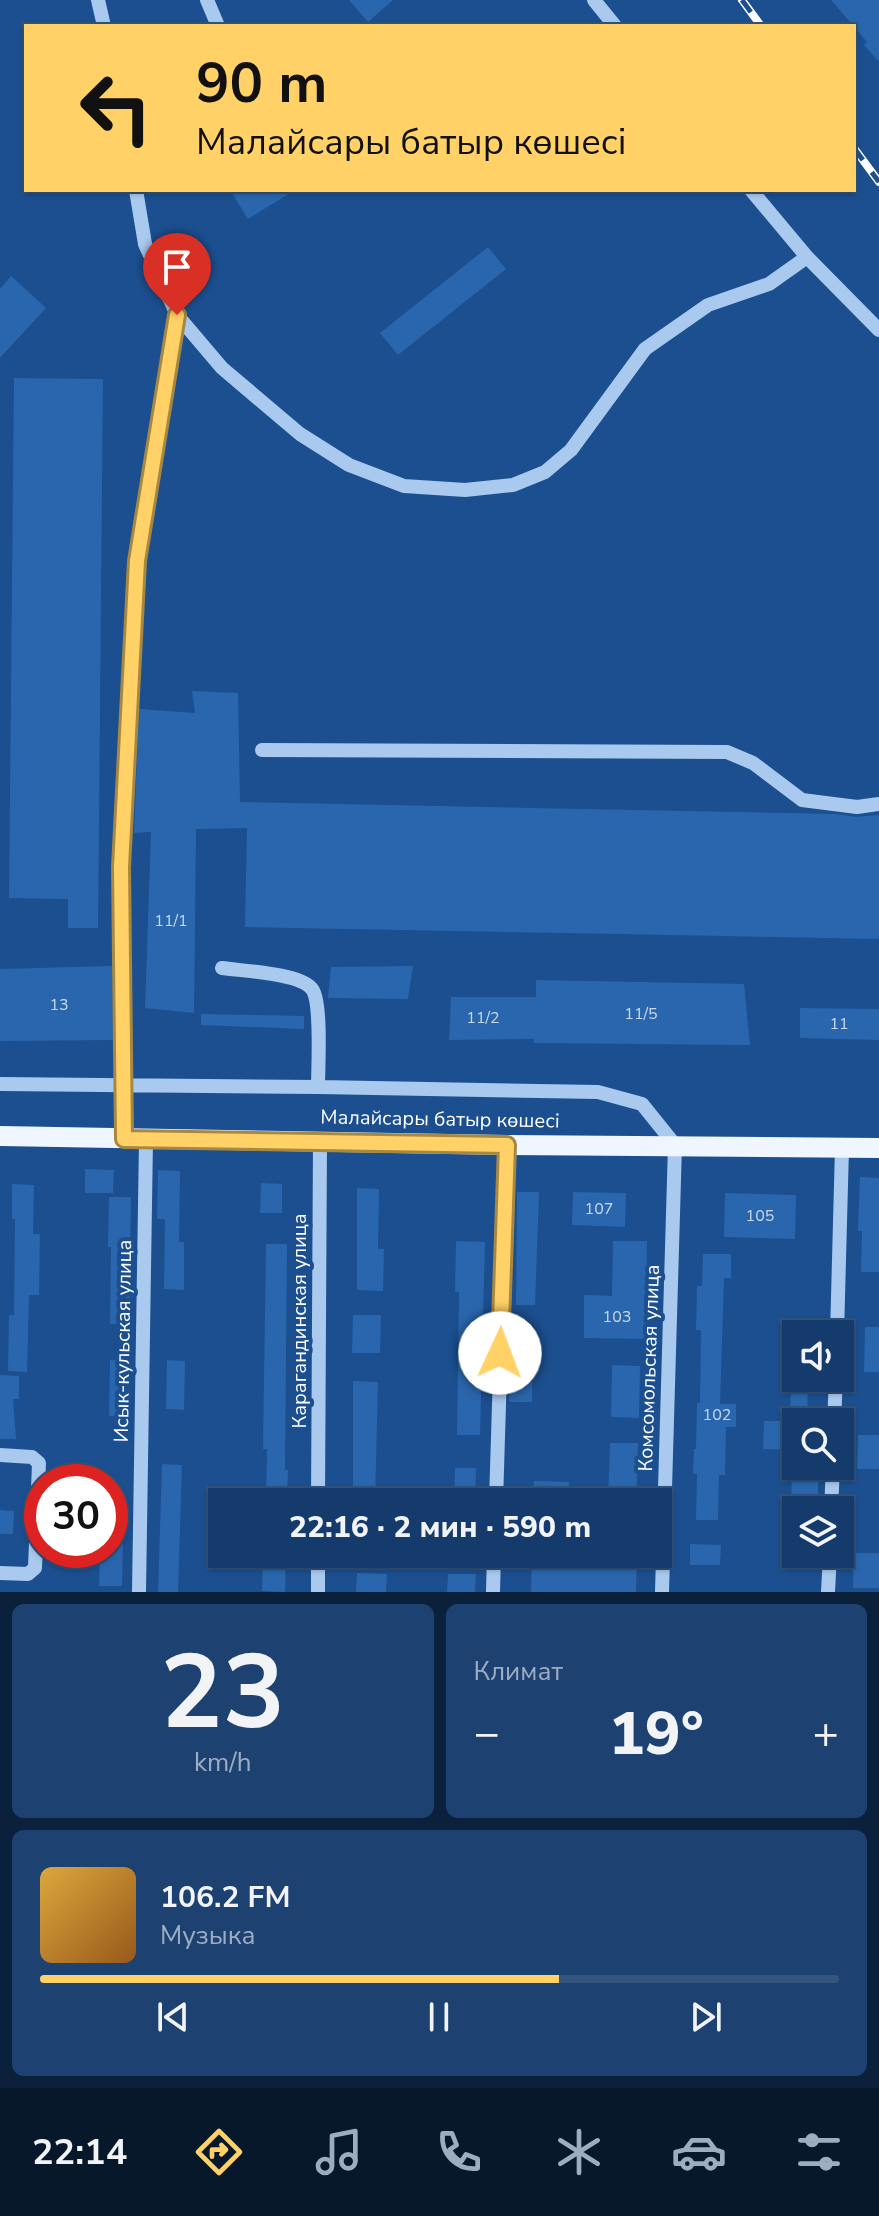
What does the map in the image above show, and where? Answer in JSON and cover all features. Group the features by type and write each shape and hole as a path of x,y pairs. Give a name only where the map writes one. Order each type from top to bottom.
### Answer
{"main road":[{"name":"Малайсары батыр көшесі","path":"0,1136 879,1148"}],"street":[{"path":"98,0 104,24"},
{"path":"207,0 217,24"},
{"path":"594,0 613,24"},
{"path":"136,192 145,244 177,315 222,368 300,434 349,465 404,486 465,490 513,485 545,472 571,450 599,416 645,349 708,305 769,284 807,257"},
{"path":"753,192 807,257 879,330"},
{"path":"124,1139 121,867 137,561 177,315"},
{"path":"262,750 727,752 753,763 802,800 857,807 879,804"},
{"path":"222,968 295,979 311,987 317,1002 318,1087"},
{"path":"0,1084 598,1092 642,1104 675,1145"},
{"name":"Исык-кульская улица","path":"139,1592 146,1140"},
{"name":"Карагандинская улица","path":"318,1488 320,1141"},
{"path":"496,1488 507,1145"},
{"name":"Комсомольская улица","path":"662,1592 675,1145"},
{"path":"837,1320 842,1148"},
{"path":"0,1455 32,1457 39,1463 35,1568 28,1574 0,1573"},
{"path":"318,1568 318,1592"},
{"path":"493,1592 494,1568"},
{"path":"828,1592 829,1568"}],"building":[{"path":"349,0 393,0 368,22"},
{"path":"831,0 879,0 879,62 864,45 867,42 856,29 856,24 852,24"},
{"path":"231,192 292,192 248,219"},
{"path":"488,247 506,269 398,355 380,333"},
{"path":"11,276 46,308 0,358 0,289"},
{"path":"14,378 103,379 98,928 68,928 68,899 9,898"},
{"path":"192,691 238,693 240,802 836,814 856,817 879,815 879,939 245,927 247,828 196,829 194,1013 145,1008 151,832 134,833 139,709 195,713"},
{"path":"112,966 113,1040 0,1041 0,969"},
{"path":"413,966 408,999 328,998 331,967"},
{"path":"536,980 744,984 750,1045 534,1043 534,1039 449,1040 451,997 536,997"},
{"path":"800,1008 879,1009 879,1040 800,1038"},
{"path":"201,1014 304,1016 304,1029 201,1025"},
{"path":"85,1169 114,1170 113,1193 85,1193"},
{"path":"158,1170 180,1171 179,1242 184,1242 184,1290 164,1289 165,1219 157,1219"},
{"path":"860,1177 879,1178 879,1272 861,1272 862,1231 858,1231"},
{"path":"261,1183 282,1184 282,1213 260,1213"},
{"path":"12,1184 34,1185 33,1234 40,1234 39,1295 29,1295 27,1372 8,1371 9,1315 14,1315 15,1219 12,1219"},
{"path":"357,1188 379,1189 378,1249 384,1249 383,1291 357,1290"},
{"path":"517,1192 539,1192 535,1305 516,1305"},
{"path":"573,1192 626,1193 625,1227 572,1225"},
{"path":"725,1193 796,1195 795,1239 724,1237"},
{"path":"109,1197 131,1197 129,1324 110,1324"},
{"path":"456,1241 485,1242 480,1435 457,1435 459,1292 455,1292"},
{"path":"613,1241 647,1241 646,1297 651,1297 650,1339 584,1338 584,1295 612,1296"},
{"path":"266,1244 287,1244 285,1470 288,1470 287,1488 266,1488 267,1449 263,1449"},
{"path":"703,1254 731,1254 731,1278 724,1278 720,1404 736,1404 736,1427 726,1427 725,1475 719,1475 718,1520 696,1520 697,1474 693,1474 697,1403 700,1403 701,1330 696,1330 697,1286 702,1286"},
{"path":"353,1315 381,1315 380,1353 352,1353"},
{"path":"865,1327 879,1327 879,1372 864,1372"},
{"path":"511,1335 533,1336 532,1402 509,1402"},
{"path":"110,1360 127,1361 126,1416 109,1416"},
{"path":"167,1360 185,1361 184,1410 166,1409"},
{"path":"612,1365 640,1366 639,1418 611,1417"},
{"path":"0,1375 19,1376 19,1399 13,1399 16,1439 0,1439"},
{"path":"353,1381 378,1382 375,1488 353,1488"},
{"path":"791,1392 808,1392 807,1408 790,1408"},
{"path":"764,1421 782,1421 782,1450 763,1449"},
{"path":"858,1435 879,1435 879,1469 857,1469"},
{"path":"610,1443 638,1443 636,1488 608,1488"},
{"path":"162,1464 182,1465 178,1592 158,1592"},
{"path":"455,1468 476,1468 475,1488 454,1488"},
{"path":"792,1480 818,1480 818,1496 791,1496"},
{"path":"534,1481 569,1482 569,1488 534,1488"},
{"path":"0,1510 14,1511 13,1534 0,1534"},
{"path":"690,1544 721,1545 720,1565 690,1565"},
{"path":"854,1553 879,1553 879,1588 853,1588"},
{"path":"100,1568 122,1568 122,1586 99,1586"},
{"path":"263,1568 286,1568 285,1592 262,1591"},
{"path":"532,1568 637,1568 636,1592 531,1592"},
{"path":"357,1573 387,1574 386,1592 356,1592"},
{"path":"448,1574 476,1574 475,1592 447,1592"}],"railway":[{"path":"742,0 760,24"},
{"path":"856,151 879,182"}],"route":[{"path":"177,315 137,561 121,867 124,1139 507,1145 500,1353"}]}
